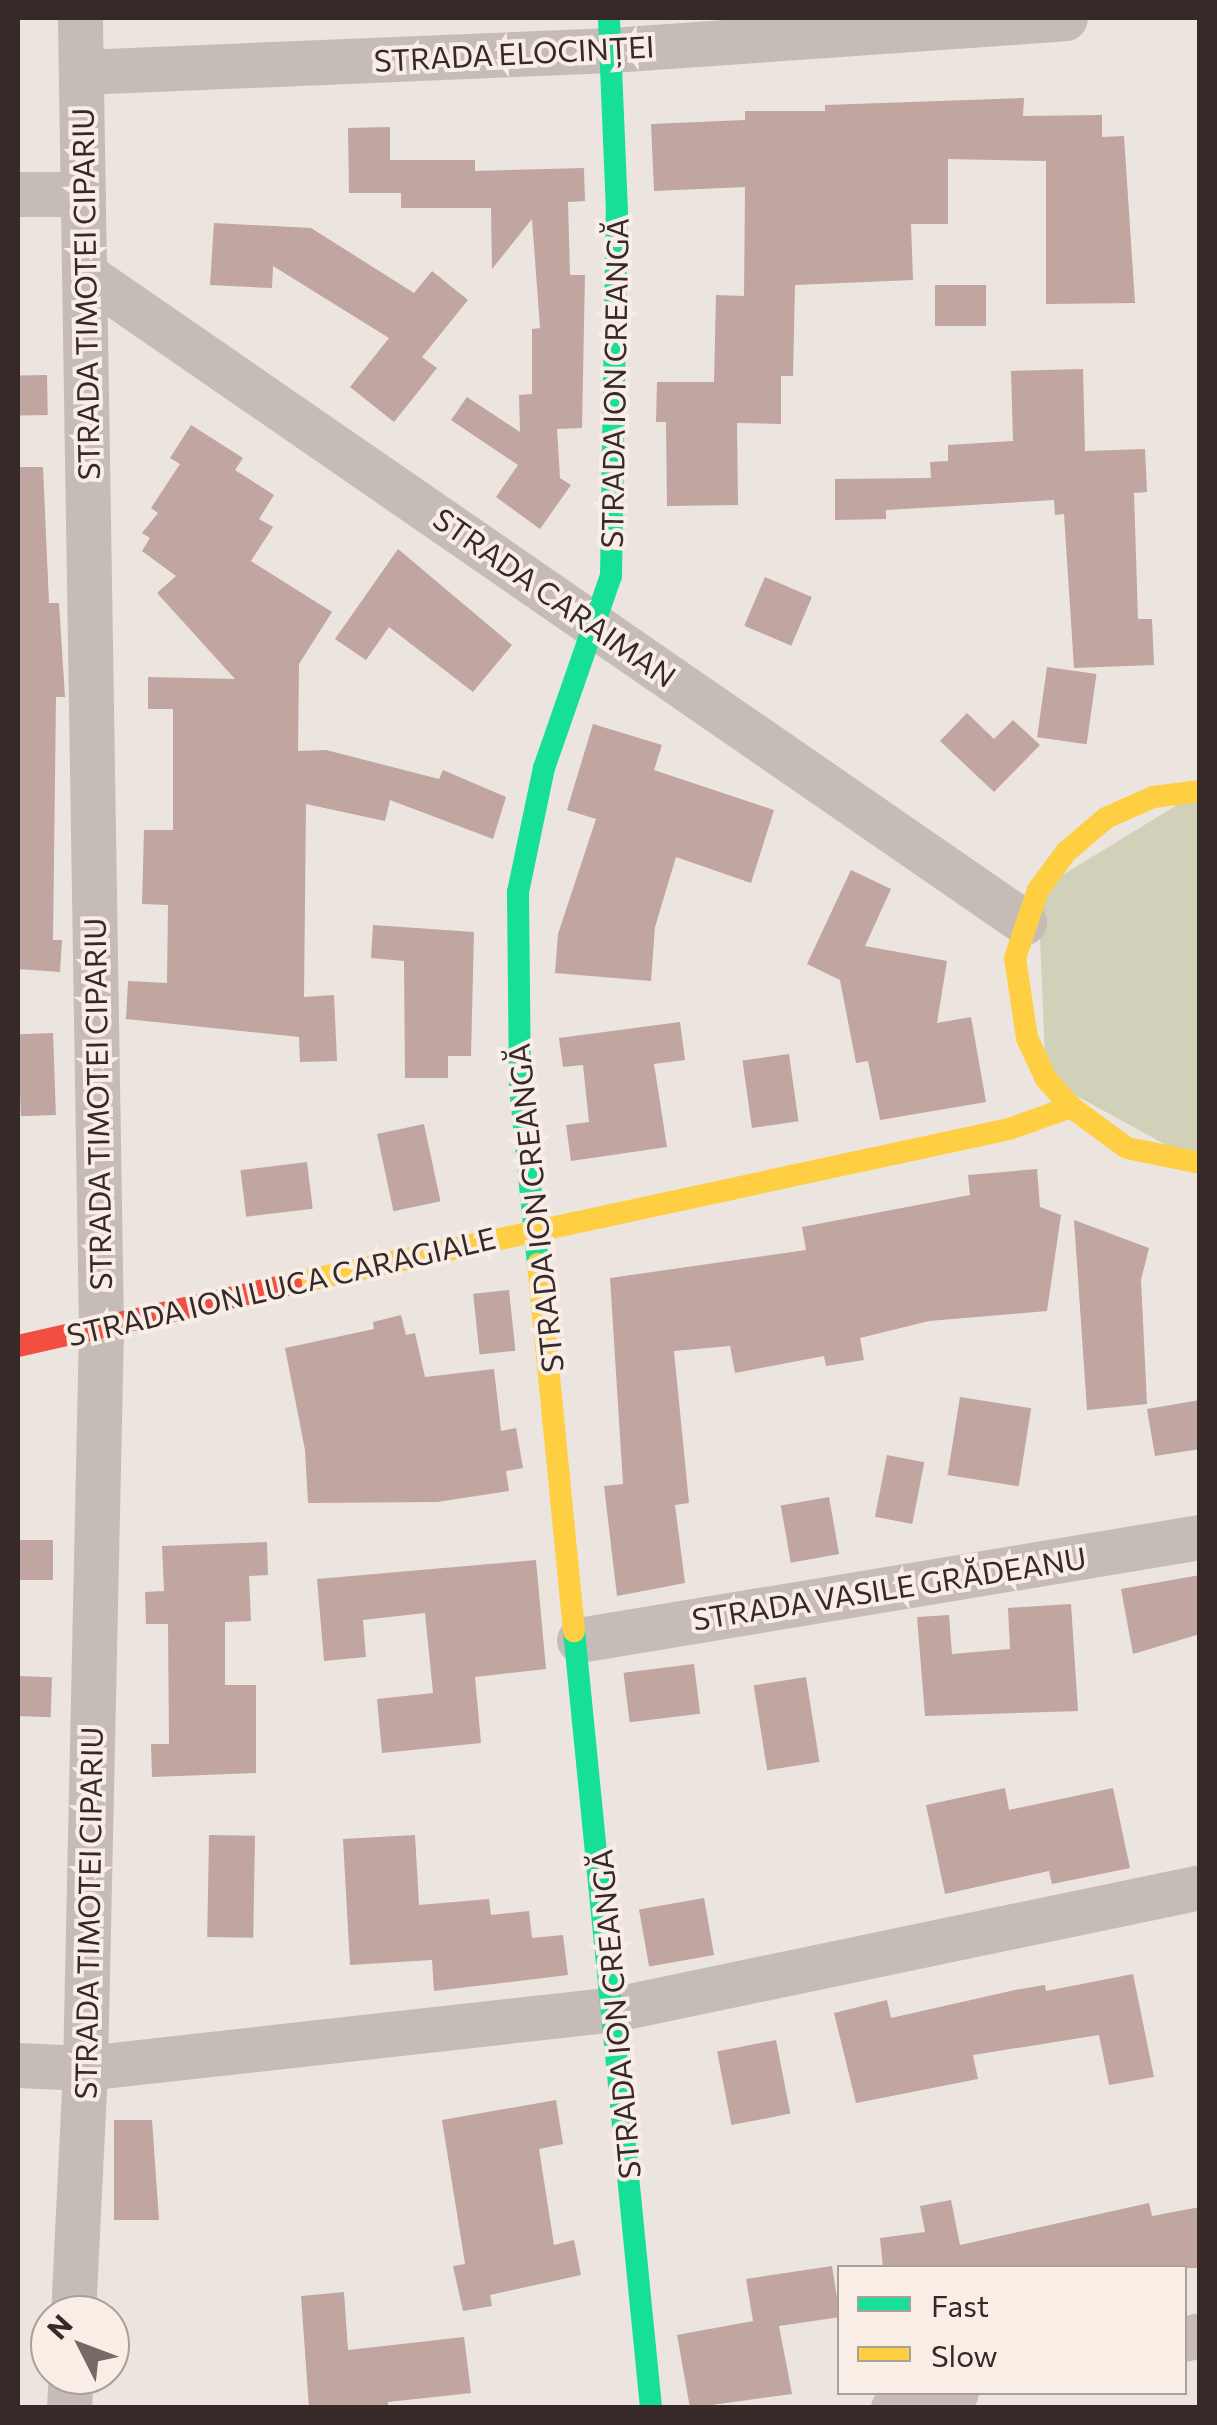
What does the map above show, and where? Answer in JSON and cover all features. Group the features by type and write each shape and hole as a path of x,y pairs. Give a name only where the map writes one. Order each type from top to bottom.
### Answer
{"street":[{"name":"STRADA TIMOTEI CIPARIU","path":"75,2295 85,2068 100,1330 80,18"},
{"name":"STRADA ELOCINȚEI","path":"82,72 610,34 1064,18"},
{"name":"STRADA ION CREANGĂ","path":"610,34 617,211 611,557 597,626 544,768 518,892 520,1087 580,1640 651,2408"},
{"path":"18,194 83,194"},
{"name":"STRADA CARAIMAN","path":"85,274 1024,922"},
{"path":"1200,791 1154,797 1106,818 1066,852 1024,922 1016,958 1027,1038 1046,1078 1071,1108 1127,1148 1200,1164"},
{"name":"STRADA ION LUCA CARAGIALE","path":"18,1346 538,1227 1009,1129 1071,1108"},
{"name":"STRADA VASILE GRĂDEANU","path":"580,1640 1200,1537"},
{"path":"18,2065 85,2068 616,2009 1200,1887"},
{"path":"893,2408 944,2395"}],"green space":[{"path":"1200,791 1199,1163 1046,1079 1038,890"}],"building":[{"path":"1024,98 1023,116 1102,115 1102,137 1124,136 1135,303 1046,304 1046,161 948,159 948,224 911,224 913,280 795,285 793,376 781,376 781,424 737,423 738,505 667,506 666,422 656,422 657,382 714,382 716,295 744,296 745,187 654,191 651,124 745,120 745,111 825,111 825,105"},
{"path":"390,127 390,160 475,160 475,171 584,168 585,201 568,202 570,275 585,275 582,428 557,429 560,478 571,485 540,529 496,497 518,465 451,420 467,397 520,432 519,395 532,394 532,329 540,328 532,219 492,269 491,208 401,208 401,193 349,193 348,128"},
{"path":"214,223 311,228 414,293 432,271 468,300 422,357 437,368 394,422 350,387 389,338 273,266 272,288 210,285"},
{"path":"935,285 986,285 986,326 935,326"},
{"path":"1083,369 1085,451 1145,449 1147,492 1134,493 1138,619 1152,619 1154,665 1074,668 1064,514 1055,515 1054,500 886,510 886,519 835,520 835,479 931,478 930,462 948,461 948,445 1013,441 1011,371"},
{"path":"47,375 48,415 19,416 18,376"},
{"path":"191,425 243,458 235,470 274,495 259,519 273,527 251,561 332,612 299,664 298,751 326,750 439,779 443,770 506,797 493,839 390,800 385,821 306,804 304,997 334,995 337,1061 300,1062 299,1037 126,1019 128,981 167,983 168,905 142,904 144,830 173,830 173,709 148,709 148,677 235,679 157,593 176,576 142,551 150,538 142,533 158,513 151,508 180,464 170,458"},
{"path":"18,467 43,467 49,603 59,603 65,697 56,697 53,940 62,940 60,972 18,969"},
{"path":"398,549 512,645 473,692 389,627 366,660 335,639"},
{"path":"765,577 812,597 791,646 744,626"},
{"path":"1047,667 1097,674 1087,744 1037,737"},
{"path":"967,713 994,739 1013,720 1040,745 994,792 940,741"},
{"path":"593,724 662,745 654,770 774,810 751,883 676,857 655,927 651,981 555,973 558,934 596,819 567,810"},
{"path":"851,870 891,889 865,946 947,961 937,1023 971,1017 986,1102 880,1120 868,1061 856,1063 840,980 807,964"},
{"path":"373,925 474,932 471,1056 448,1056 448,1078 405,1078 404,961 371,958"},
{"path":"680,1022 685,1060 654,1064 667,1147 571,1161 566,1125 589,1122 583,1065 563,1067 559,1038"},
{"path":"53,1033 56,1115 21,1116 18,1034"},
{"path":"789,1054 798,1121 752,1128 742,1061"},
{"path":"424,1124 440,1201 393,1211 377,1134"},
{"path":"307,1162 313,1209 246,1217 240,1170"},
{"path":"1037,1169 1040,1207 1061,1215 1047,1311 929,1321 860,1338 864,1360 826,1366 824,1356 735,1373 730,1346 674,1351 689,1503 675,1505 685,1583 617,1596 604,1486 623,1484 610,1278 806,1250 802,1227 970,1195 968,1175"},
{"path":"1074,1220 1149,1248 1141,1280 1147,1404 1087,1410"},
{"path":"509,1290 515,1351 480,1354 473,1294"},
{"path":"401,1315 406,1335 415,1333 425,1377 494,1369 501,1431 516,1428 523,1468 506,1471 509,1491 437,1502 308,1503 305,1450 285,1348 374,1329 373,1322"},
{"path":"960,1397 1031,1408 1019,1486 948,1475"},
{"path":"1200,1400 1200,1449 1155,1456 1147,1409"},
{"path":"887,1455 924,1462 912,1524 875,1517"},
{"path":"829,1497 839,1554 791,1563 781,1506"},
{"path":"18,1540 53,1540 53,1580 18,1580"},
{"path":"267,1542 268,1575 249,1576 251,1621 225,1622 225,1685 256,1685 256,1773 152,1777 151,1744 169,1744 168,1624 146,1624 145,1592 164,1591 162,1546"},
{"path":"536,1560 546,1669 475,1677 481,1743 382,1753 377,1699 433,1693 425,1613 363,1620 366,1657 324,1661 317,1579"},
{"path":"1200,1575 1200,1634 1133,1654 1121,1589"},
{"path":"1071,1604 1078,1711 925,1716 917,1617 949,1615 952,1654 1010,1649 1008,1608"},
{"path":"694,1664 700,1714 630,1722 624,1673"},
{"path":"18,1676 52,1677 51,1717 18,1716"},
{"path":"806,1677 819,1762 767,1770 754,1685"},
{"path":"1005,1788 1009,1810 1113,1788 1130,1868 1052,1884 1049,1871 945,1894 926,1805"},
{"path":"209,1835 255,1836 253,1938 207,1937"},
{"path":"415,1835 419,1905 489,1899 491,1915 529,1911 532,1938 563,1935 568,1975 434,1991 432,1960 350,1965 343,1839"},
{"path":"704,1898 714,1955 649,1967 639,1909"},
{"path":"1133,1974 1154,2077 1109,2085 1099,2035 973,2055 978,2079 856,2103 834,2013 887,2000 891,2018 1015,1990 1045,1985 1046,1991"},
{"path":"776,2040 790,2114 731,2125 717,2051"},
{"path":"556,2100 563,2144 539,2149 554,2245 574,2240 581,2275 490,2295 492,2306 463,2311 453,2266 465,2264 442,2120"},
{"path":"114,2120 152,2120 159,2220 114,2220"},
{"path":"951,2200 960,2245 1149,2203 1152,2216 1200,2207 1200,2268 883,2265 880,2238 925,2232 920,2206"},
{"path":"832,2266 837,2317 779,2326 792,2394 690,2408 677,2335 753,2321 746,2279"},
{"path":"344,2292 348,2350 464,2337 471,2393 388,2402 388,2408 309,2408 301,2296"}],"traffic: fast":[{"path":"538,1264 520,1087 518,892 544,768 611,576 617,211 609,18"},
{"path":"574,1631 651,2408"}],"traffic: slow":[{"path":"1200,791 1153,797 1106,818 1066,852 1038,890 1015,958 1027,1038 1046,1079 1071,1107 1127,1148 1200,1163"},
{"path":"291,1284 1009,1129 1071,1107"},
{"path":"538,1264 574,1631"}],"traffic: jam":[{"path":"18,1346 291,1284"}]}
